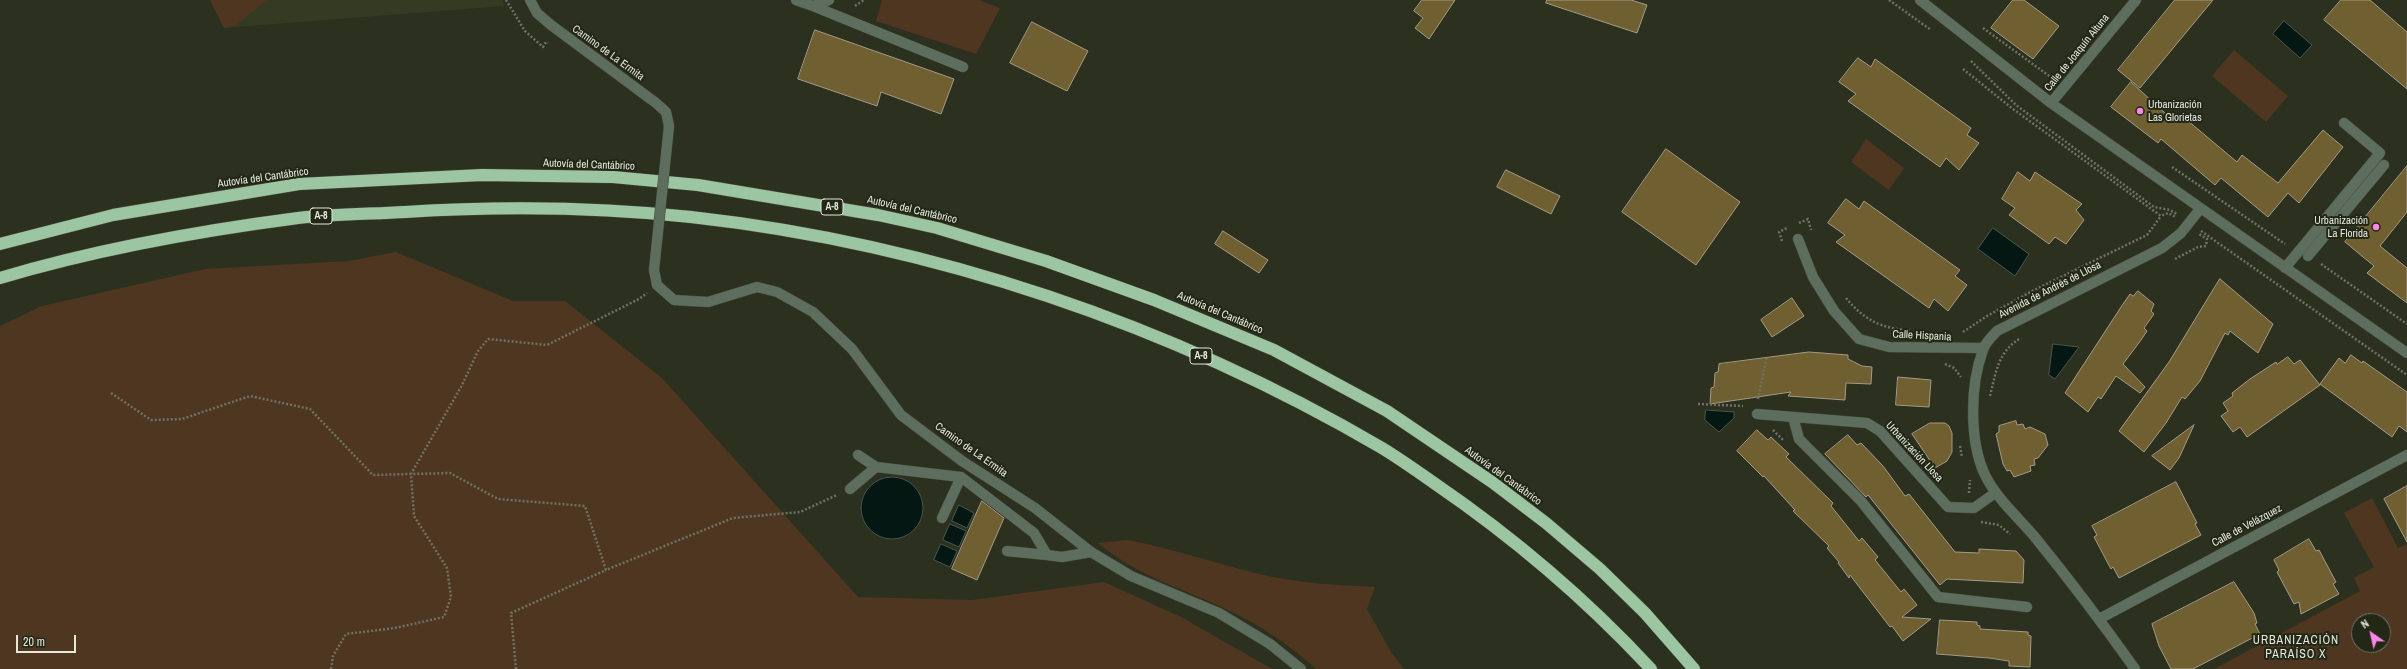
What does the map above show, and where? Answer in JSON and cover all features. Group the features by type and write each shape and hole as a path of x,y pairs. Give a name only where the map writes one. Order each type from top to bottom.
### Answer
{"highway":[{"name":"Autovía del Cantábrico","path":"0,244 113,215 299,184 482,175 613,177 698,185 878,215 937,228 1046,260 1154,300 1274,350 1387,411 1492,482 1564,538 1600,569 1645,613 1694,669"},
{"name":"A-8","path":"0,278 122,247 301,218 482,207 609,211 693,217 809,235 961,269 1068,303 1174,344 1281,393 1386,450 1483,517 1581,598 1651,669"}],"street":[{"name":"Camino de La Ermita","path":"530,0 537,13 551,26 656,103 666,112 669,126 654,270 657,285 674,300 708,302 757,287 777,292 813,312 852,349 901,415 962,461 1035,508 1091,552 1131,576 1219,613 1270,644 1300,669"},
{"path":"796,0 963,67"},
{"path":"813,6 829,0"},
{"path":"1920,0 2051,103 2407,353"},
{"name":"Calle de Joaquín Altuna","path":"2051,103 2136,0"},
{"path":"2285,268 2380,152 2344,123"},
{"path":"2308,256 2384,165"},
{"name":"Avenida de Andrés de Llosa","path":"2135,669 2099,619 2034,535 1995,493 1985,474 1975,446 1974,401 1983,348 1997,331 2162,248 2189,225 2200,209"},
{"name":"Calle Hispania","path":"1798,239 1813,277 1834,311 1859,339 1889,346 1983,348"},
{"name":"Urbanización Llosa","path":"1757,414 1867,423 1880,431 1948,507 1974,508 1995,493"},
{"path":"1793,417 1799,439 1860,501 1938,597 2027,607"},
{"path":"858,455 876,467 961,477 1034,533 1048,555"},
{"name":"Calle de Velázquez","path":"2099,619 2407,455"},
{"path":"850,489 876,467"},
{"path":"942,518 961,477"},
{"path":"1007,551 1062,557 1091,552"}],"path":[{"path":"1889,0 1934,32"},
{"path":"1981,27 2064,87"},
{"path":"1965,56 2016,105 2154,207 2170,210 2206,239 2206,246 2198,247 2170,262"},
{"path":"1964,69 2013,109 2161,216"},
{"path":"2165,163 2298,252"},
{"path":"1956,332 1963,332 1987,316 2032,291 2147,235 2161,216 2168,213 2189,225 2407,375"},
{"path":"1784,246 1779,232 1808,220 1812,235"},
{"path":"2308,256 2407,324"},
{"path":"331,669 333,656 346,634 395,628 444,617 451,597 447,568 414,516 411,474 461,386 478,351 488,339 547,345 639,299 657,285"},
{"path":"1843,294 1871,322 1896,330 1911,330"},
{"path":"1990,399 2002,357 2010,344 2022,337"},
{"path":"1758,401 1767,356"},
{"path":"1939,364 1954,368 1961,379"},
{"path":"111,393 151,420 182,419 250,396 310,409 373,475 450,473 498,499 585,506 606,570"},
{"path":"1751,402 1758,401 1763,404"},
{"path":"1742,413 1743,406 1746,403"},
{"path":"1698,404 1743,406"},
{"path":"1770,427 1789,446"},
{"path":"1960,444 1962,458"},
{"path":"1964,498 1969,494 1970,479"},
{"path":"516,669 511,613 606,570 733,518 800,512 850,489"},
{"path":"1976,522 1999,525 2012,536"}],"shaded area":[{"path":"210,0 503,0 504,6 224,28"},
{"path":"210,0 267,0 235,26 224,28"},
{"path":"882,0 979,0 1000,8 976,54 876,21"},
{"path":"2284,21 2312,45 2300,58 2273,34"},
{"path":"2234,50 2288,96 2266,122 2212,76"},
{"path":"1866,139 1904,168 1889,190 1851,162"},
{"path":"1993,228 2029,254 2015,276 1978,249"},
{"path":"396,252 513,301 565,301 662,378 858,597 972,600 1104,582 1183,618 1272,669 0,669 0,326 42,306 205,269 349,261"},
{"path":"2053,344 2079,347 2055,379 2049,375"},
{"path":"1706,410 1734,412 1734,418 1719,432 1705,420"},
{"path":"892,477 904,479 914,486 921,496 923,508 921,520 914,530 904,537 892,539 880,537 870,530 863,520 861,508 863,496 870,486 880,479"},
{"path":"2372,498 2398,548 2407,544 2407,669 2214,669 2360,591 2354,578 2374,567 2344,513"},
{"path":"959,505 974,513 967,528 952,521"},
{"path":"950,524 966,531 959,547 943,540"},
{"path":"1128,540 1259,574 1288,580 1375,587 1367,609 1391,652 1404,669 1316,669 1298,653 1258,626 1218,605 1147,575 1114,555 1098,543"},
{"path":"941,544 957,551 950,567 934,560"}],"building":[{"path":"1422,0 1455,0 1429,39 1415,28 1423,18 1414,11"},
{"path":"1547,0 1631,0 1647,5 1637,33 1546,3"},
{"path":"2013,0 2024,0 2059,26 2033,59 1991,28"},
{"path":"2175,0 2213,0 2140,88 2118,70"},
{"path":"2341,0 2370,0 2407,32 2407,89 2324,20"},
{"path":"1032,22 1088,51 1067,91 1010,63"},
{"path":"815,30 954,79 941,114 881,92 877,106 798,79"},
{"path":"1858,58 1871,67 1875,59 1971,128 1967,135 1979,143 1959,170 1946,158 1940,167 1848,101 1856,94 1839,82"},
{"name":"Urbanización Las Glorietas","path":"2131,82 2176,123 2181,115 2237,162 2242,155 2278,183 2323,130 2343,147 2299,203 2288,193 2268,217 2221,178 2215,185 2161,139 2158,143 2111,107"},
{"path":"1666,149 1740,202 1696,265 1622,212"},
{"name":"Urbanización La Florida","path":"2407,166 2407,212 2380,246 2407,268 2407,303 2367,273 2374,266 2345,242"},
{"path":"1506,170 1560,196 1551,214 1497,187"},
{"path":"2018,172 2030,181 2035,172 2082,204 2076,210 2084,220 2066,244 2055,237 2049,244 2009,215 2015,208 2002,199"},
{"path":"1846,199 1859,209 1864,201 1960,270 1955,276 1967,285 1948,311 1934,299 1929,308 1836,242 1845,235 1828,223"},
{"path":"1223,231 1268,260 1259,273 1215,244"},
{"path":"2220,279 2273,324 2258,353 2230,331 2228,335 2225,333 2200,381 2185,399 2182,397 2166,423 2144,452 2119,431 2169,362"},
{"path":"2138,291 2154,304 2151,311 2154,314 2144,328 2147,331 2123,364 2145,387 2140,393 2116,376 2101,399 2098,397 2088,412 2065,393 2130,294 2133,296"},
{"path":"1792,298 1804,316 1772,337 1761,320"},
{"path":"1809,352 1848,355 1848,359 1862,366 1872,367 1871,384 1846,383 1845,400 1788,396 1791,392 1710,404 1711,388 1714,387 1715,373 1718,372 1719,364"},
{"path":"2351,355 2362,363 2363,361 2407,392 2407,432 2399,426 2392,437 2320,384 2339,358 2345,363"},
{"path":"2288,357 2294,364 2300,360 2320,385 2247,437 2240,427 2233,432 2221,416 2228,411 2223,403 2233,396 2232,393 2250,379 2276,362 2277,364"},
{"path":"1898,377 1931,380 1929,407 1896,405"},
{"path":"2016,421 2017,425 2023,424 2025,429 2030,427 2045,434 2048,445 2038,458 2034,459 2035,465 2030,466 2031,471 2014,477 2010,470 2007,471 2003,464 1996,434 1999,432 1999,426"},
{"path":"1930,423 1945,423 1949,426 1952,433 1952,452 1947,461 1935,468 1912,434"},
{"path":"2194,425 2179,458 2170,470 2152,456"},
{"path":"1757,430 1768,440 1771,437 1789,454 1786,457 1833,503 1831,506 1859,541 1862,538 1878,557 1875,560 1901,592 1904,589 1917,605 1902,617 1931,619 1903,641 1892,626 1890,627 1850,575 1849,578 1838,563 1839,562 1827,548 1829,546 1793,511 1795,510 1764,476 1763,477 1737,451"},
{"path":"1848,435 1857,445 1861,443 1883,466 1905,496 1909,494 1955,552 1979,553 1979,549 2016,551 2024,560 2023,583 1947,579 1940,585 1868,495 1866,497 1825,454"},
{"path":"2176,482 2197,523 2195,524 2201,535 2119,578 2113,567 2111,569 2094,537 2097,535 2092,526"},
{"path":"2407,486 2407,542 2384,499"},
{"path":"982,501 1004,518 977,580 952,569"},
{"path":"2309,539 2316,551 2319,550 2336,582 2333,584 2339,594 2301,614 2299,602 2294,604 2277,572 2279,570 2274,560"},
{"path":"2234,582 2254,613 2257,623 2255,624 2260,634 2193,669 2171,669 2159,646 2152,624"},
{"path":"1940,620 1977,622 1980,629 2028,632 2028,635 2031,636 2030,667 2009,666 2009,661 1989,658 1937,654"}],"place":[{"name":"Urbanización Las Glorietas","path":"2140,111"},
{"name":"Urbanización La Florida","path":"2376,227"}],"district":[{"name":"URBANIZACIÓN PARAÍSO X","path":"2296,648"}]}
